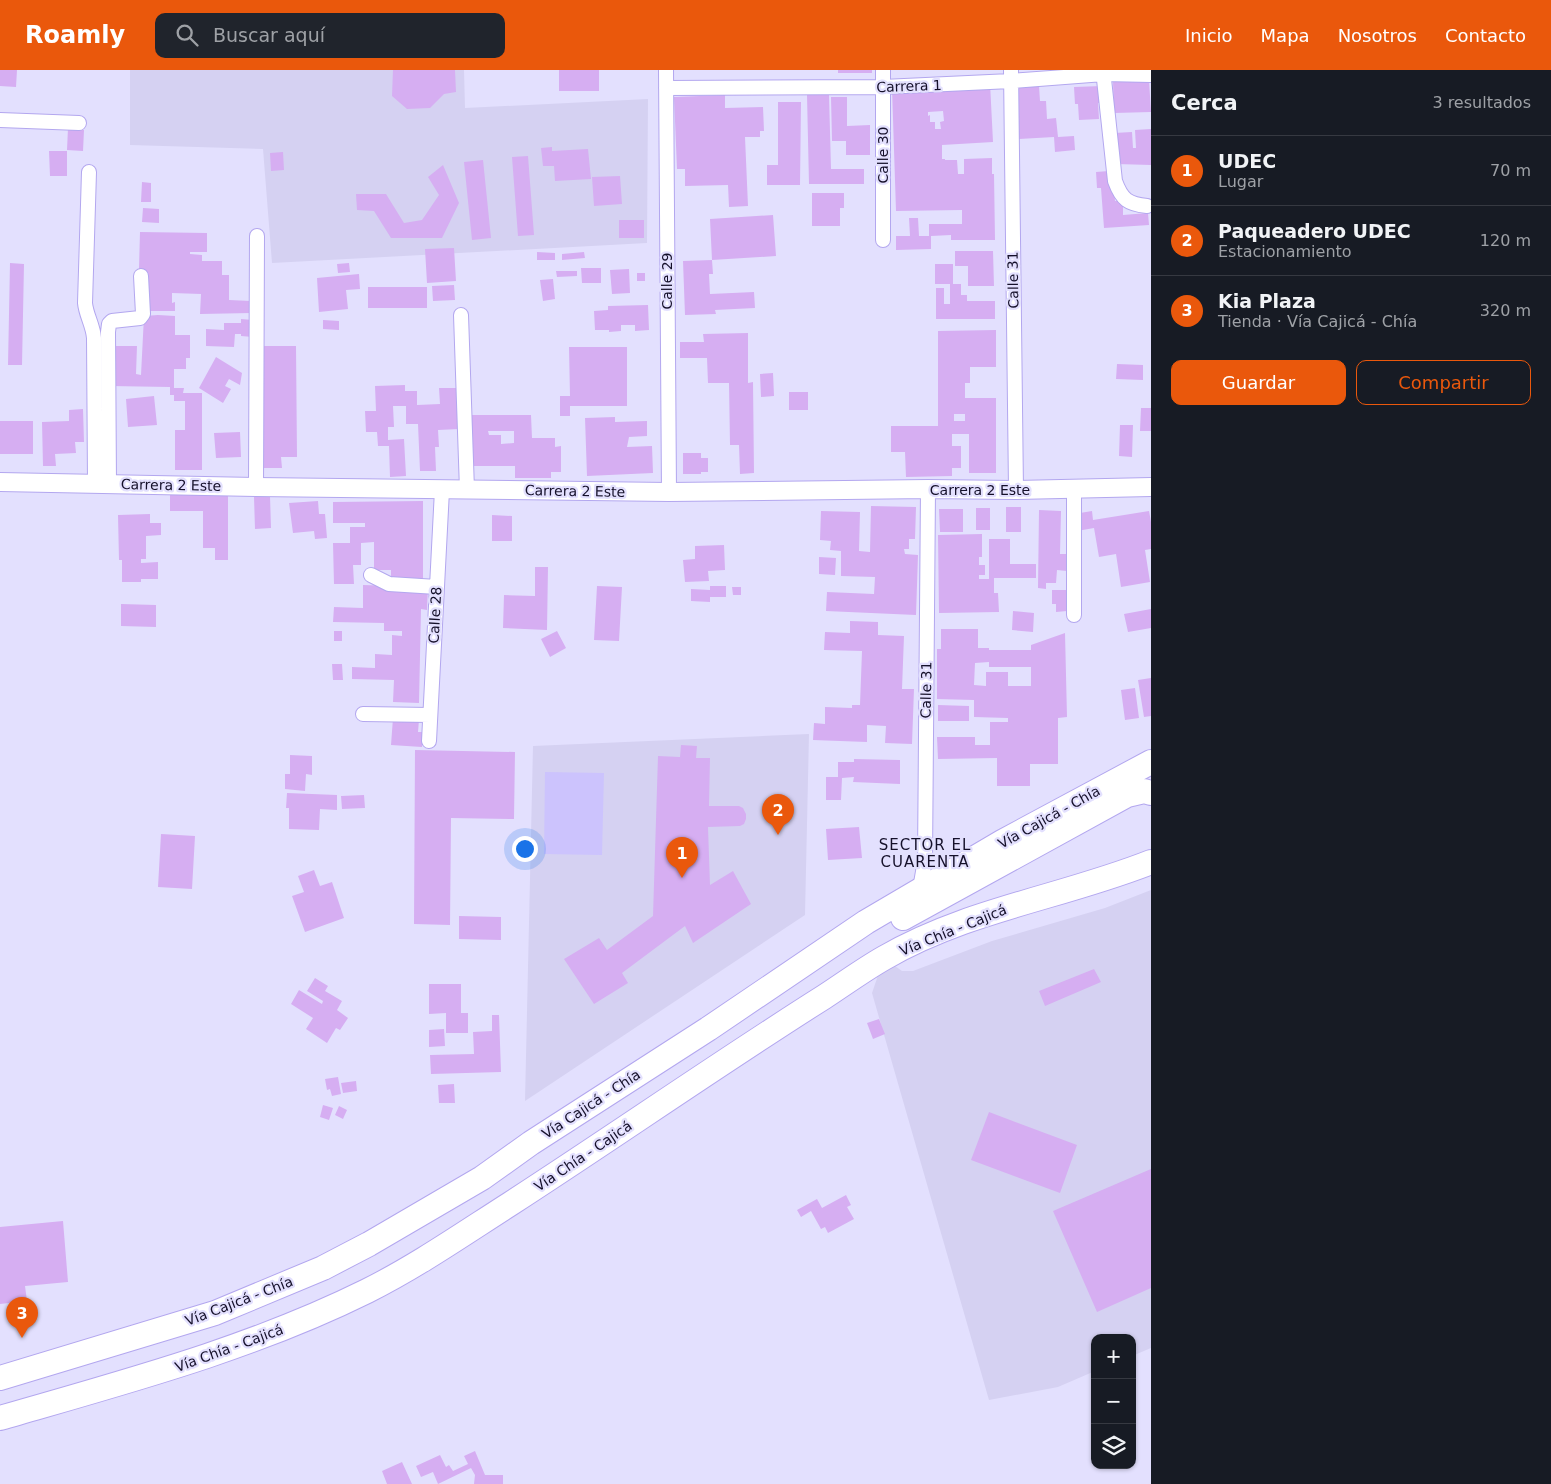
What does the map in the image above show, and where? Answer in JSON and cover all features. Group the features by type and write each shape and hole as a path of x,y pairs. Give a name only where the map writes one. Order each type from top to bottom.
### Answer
{"highway":[{"name":"Vía Cajicá - Chía","path":"0,1378 215,1312 323,1268 362,1248 482,1178 531,1143 708,1029 866,922 1002,842 1151,762"},
{"path":"866,922 903,918 1127,795 1144,791 1151,793"},
{"path":"1073,888 1095,868 1151,847"},
{"name":"Vía Chía - Cajicá","path":"0,1418 176,1367 285,1328 368,1291 422,1260 538,1186 752,1043 884,958 916,942 996,911 1125,872 1151,862"}],"street":[{"name":"Calle 29","path":"666,70 669,492"},
{"name":"Calle 30","path":"883,70 883,240"},
{"name":"Carrera 1","path":"666,88 883,87 1011,76 1104,72 1151,76"},
{"path":"1104,72 1115,182 1128,201 1133,204 1147,206"},
{"name":"Calle 31","path":"1011,76 1016,490"},
{"path":"0,120 79,123"},
{"path":"89,172 85,303 86,313 93,329 94,338 102,484"},
{"path":"256,487 257,236"},
{"path":"102,484 109,324 112,321 140,318 143,314 141,276"},
{"path":"461,315 467,490"},
{"name":"Carrera 2 Este","path":"0,482 669,492 928,489 1016,490 1151,487"},
{"name":"Calle 31","path":"920,889 925,860 928,489"},
{"path":"1074,489 1074,615"},
{"name":"Calle 28","path":"429,741 442,490"},
{"path":"371,575 389,584 437,587"},
{"path":"363,714 430,715"}],"shaded area":[{"path":"130,70 464,70 465,108 648,99 647,243 272,263 263,149 130,145"},
{"path":"809,734 805,915 525,1101 533,746"},
{"path":"545,772 604,773 602,855 544,854"},
{"path":"1151,890 1151,1348 1136,1354 1136,1334 1091,1334 1091,1373 1058,1387 989,1400 872,993 884,958 902,971 913,971 992,941 1105,908"}],"building":[{"path":"0,70 17,70 16,87 0,86"},
{"path":"393,70 455,70 456,92 444,94 430,108 407,109 392,96"},
{"path":"559,70 599,70 599,91 559,91"},
{"path":"838,70 872,70 872,73 838,73"},
{"path":"1149,80 1151,112 1114,113 1113,81"},
{"path":"990,83 993,142 942,145 942,159 957,160 958,174 964,174 964,159 992,158 995,240 951,240 951,235 931,236 931,249 896,250 896,236 910,236 909,218 918,218 919,236 929,236 929,224 962,224 962,210 896,211 892,88","holes":["943,111 944,121 940,122 941,129 935,129 935,122 930,122 928,112"]},
{"path":"1039,86 1040,101 1046,101 1047,119 1056,118 1058,137 1074,136 1075,150 1055,152 1054,137 1019,139 1015,87"},
{"path":"1102,86 1103,103 1098,103 1099,119 1079,120 1078,104 1075,104 1074,87"},
{"path":"829,94 831,169 864,169 864,184 809,184 807,95"},
{"path":"725,95 725,108 763,107 764,131 760,131 760,137 745,137 748,206 729,207 728,185 685,186 685,169 677,169 674,97"},
{"path":"831,97 847,97 847,126 870,125 870,155 846,155 846,141 832,141"},
{"path":"778,102 801,102 800,185 767,185 767,165 778,165"},
{"path":"68,128 84,130 83,151 67,150"},
{"path":"1151,129 1151,165 1116,164 1114,133 1132,132 1133,148 1136,148 1135,130"},
{"path":"552,147 552,151 588,149 591,179 555,181 554,166 543,166 541,148"},
{"path":"49,151 67,151 67,176 50,176"},
{"path":"283,152 284,170 271,171 270,153"},
{"path":"528,156 534,235 518,236 512,157"},
{"path":"483,160 491,238 472,240 464,162"},
{"path":"443,165 459,203 442,238 391,238 374,211 357,210 356,194 386,194 404,223 422,220 439,195 428,177"},
{"path":"1109,171 1110,187 1114,187 1115,201 1123,200 1123,215 1148,213 1149,225 1104,228 1101,188 1097,188 1096,172"},
{"path":"620,176 622,204 594,206 592,177"},
{"path":"142,182 151,183 151,202 141,202"},
{"path":"812,193 844,193 844,208 840,208 840,226 812,226"},
{"path":"143,208 159,209 159,223 142,222"},
{"path":"773,215 776,256 712,260 710,219"},
{"path":"619,220 644,220 644,238 619,238"},
{"path":"140,232 207,233 207,252 190,252 190,254 202,255 202,261 222,261 222,275 229,275 229,300 251,301 251,313 200,314 201,294 172,293 172,303 175,302 175,311 146,311 143,293 143,269 139,269"},
{"path":"454,248 456,281 427,283 425,249"},
{"path":"955,251 993,251 994,286 968,286 968,266 955,266"},
{"path":"537,252 555,253 555,260 537,260"},
{"path":"584,252 585,258 562,260 562,254"},
{"path":"712,260 713,274 709,274 710,294 754,292 755,308 715,310 716,314 685,315 683,261"},
{"path":"10,263 24,264 22,365 8,365"},
{"path":"349,263 350,272 338,273 337,264"},
{"path":"935,264 953,264 953,284 961,284 961,295 967,295 967,301 995,301 995,319 936,319 936,288 944,288 944,304 950,304 950,284 935,284"},
{"path":"581,268 601,268 601,283 582,283"},
{"path":"629,269 630,293 612,294 610,270"},
{"path":"556,271 577,271 577,276 557,277"},
{"path":"637,273 645,273 645,281 637,281"},
{"path":"359,274 360,289 346,290 348,309 319,312 317,278"},
{"path":"553,279 555,299 543,301 540,280"},
{"path":"454,285 455,300 433,301 432,286"},
{"path":"368,287 427,287 427,308 368,308"},
{"path":"648,305 649,330 635,331 635,325 621,325 621,331 595,330 594,311 608,310 608,306"},
{"path":"144,316 175,316 175,335 190,335 190,358 186,358 186,369 174,369 174,388 184,388 183,393 202,393 202,470 175,470 175,430 185,430 185,401 174,401 174,395 170,395 170,387 110,386 110,346 137,346 136,374 141,375"},
{"path":"241,319 253,320 253,337 235,334 234,347 206,346 206,329 224,330 224,323 241,323"},
{"path":"323,320 339,321 339,330 323,329"},
{"path":"996,330 996,367 970,367 970,383 965,383 965,398 996,398 996,473 969,473 969,434 952,434 952,446 961,446 961,468 952,468 952,476 906,477 905,452 891,452 891,426 938,426 938,331","holes":["954,414 965,414 965,421 954,421"]},
{"path":"748,333 748,383 753,382 754,473 740,474 739,445 730,445 729,383 708,383 707,358 680,358 680,342 704,342 703,334"},
{"path":"261,346 296,346 297,457 281,457 282,468 263,468"},
{"path":"569,347 627,347 627,406 570,406 570,416 560,416 560,396 570,396"},
{"path":"216,357 242,373 240,385 229,379 225,386 231,389 223,403 199,388"},
{"path":"1117,364 1143,365 1143,380 1116,379"},
{"path":"773,373 774,396 761,397 760,374"},
{"path":"405,385 405,391 417,391 417,405 440,404 439,388 457,388 459,429 438,430 439,447 435,447 436,471 420,471 418,424 406,424 406,406 393,406 394,427 388,427 388,440 404,439 406,476 390,477 389,446 378,446 377,432 366,432 365,411 376,411 375,386"},
{"path":"789,392 808,392 808,410 789,410"},
{"path":"154,396 157,425 128,427 126,399"},
{"path":"1141,408 1151,408 1151,431 1140,431"},
{"path":"83,409 84,442 75,442 76,453 55,454 56,466 43,466 42,422 69,421 69,410"},
{"path":"470,415 531,415 532,438 555,438 555,447 561,446 561,472 551,472 551,478 515,478 515,466 471,466","holes":["488,431 514,431 514,443 501,444 501,435 489,435"]},
{"path":"615,417 615,422 647,421 647,436 629,437 627,447 652,446 653,473 587,476 585,418"},
{"path":"0,421 33,421 33,454 0,454"},
{"path":"1120,425 1133,425 1132,457 1119,456"},
{"path":"240,432 241,457 216,458 214,433"},
{"path":"683,453 701,453 701,458 708,458 708,472 683,474"},
{"path":"170,495 228,495 228,560 215,560 215,548 203,548 203,511 170,511"},
{"path":"270,496 271,528 255,529 254,497"},
{"path":"318,501 319,514 325,514 327,538 315,539 314,531 293,533 289,503"},
{"path":"423,501 423,581 391,581 391,570 374,570 374,542 361,543 361,565 353,565 354,584 334,584 333,543 350,543 350,527 365,527 365,523 333,523 333,502"},
{"path":"871,506 916,507 915,539 909,539 909,549 904,549 905,554 918,555 916,615 826,611 827,592 874,594 875,577 841,576 841,551 830,550 831,541 820,540 821,511 860,512 859,551 870,552"},
{"path":"1006,507 1021,507 1021,532 1006,532"},
{"path":"976,508 990,508 990,530 976,530"},
{"path":"939,509 963,509 963,532 940,532"},
{"path":"1039,510 1061,511 1060,554 1067,554 1067,571 1057,570 1056,583 1046,583 1046,589 1038,588"},
{"path":"1092,511 1093,520 1149,511 1151,549 1145,550 1150,582 1121,587 1116,554 1099,557 1094,528 1077,531 1074,514"},
{"path":"150,514 150,523 161,523 161,535 146,536 146,559 141,559 141,563 158,562 158,579 141,579 141,582 122,582 122,560 119,560 118,515"},
{"path":"492,515 512,516 512,541 492,541"},
{"path":"982,534 982,557 979,557 979,565 985,565 985,575 979,575 979,579 989,579 989,539 1010,539 1010,564 1036,564 1036,578 994,578 994,593 998,593 999,612 939,613 938,535"},
{"path":"724,545 725,570 708,571 709,581 685,582 683,560 695,559 695,546"},
{"path":"819,557 836,558 835,575 819,574"},
{"path":"535,567 548,567 547,630 503,628 504,595 535,596"},
{"path":"363,585 428,587 427,610 421,609 419,703 393,702 394,680 352,679 352,667 375,668 375,654 392,655 392,635 402,636 402,631 384,631 384,623 333,622 334,607 363,608"},
{"path":"597,586 622,587 619,641 594,640"},
{"path":"710,586 726,586 726,597 710,597 710,602 691,601 691,589 710,590"},
{"path":"732,587 741,587 741,595 733,595"},
{"path":"1052,590 1067,590 1067,611 1056,612 1056,604 1052,604"},
{"path":"121,604 156,605 156,627 121,626"},
{"path":"1151,609 1151,628 1128,632 1124,614"},
{"path":"1013,611 1034,613 1033,632 1012,630"},
{"path":"850,621 878,622 878,635 904,636 902,689 914,689 912,744 885,743 886,726 867,725 867,742 813,740 814,723 825,724 825,707 852,708 852,705 860,705 862,651 824,650 825,632 850,633"},
{"path":"941,629 978,629 978,648 989,648 989,650 1031,650 1031,645 1065,633 1067,717 1058,718 1058,764 1030,764 1030,786 997,786 997,758 938,759 937,737 975,737 975,745 990,745 990,722 1008,722 1008,718 974,717 974,700 937,699 937,649 941,649","holes":["989,662 989,667 1031,667 1031,686 1008,686 1008,672 986,672 986,686 974,685 975,663"]},
{"path":"334,631 342,631 342,641 334,641"},
{"path":"557,631 566,648 550,657 541,639"},
{"path":"332,664 342,664 343,680 333,680"},
{"path":"1151,678 1151,716 1144,717 1138,680"},
{"path":"1135,688 1139,718 1125,720 1121,690"},
{"path":"938,705 969,706 969,721 938,721"},
{"path":"393,718 419,720 418,732 423,732 422,747 391,745"},
{"path":"681,745 697,746 696,758 710,758 709,806 739,806 743,808 746,814 744,824 740,826 708,827 710,885 733,871 751,904 693,943 685,926 622,973 628,983 594,1004 564,959 599,938 607,950 653,916 658,756 680,757"},
{"path":"415,750 515,752 514,819 451,818 450,925 414,924"},
{"path":"290,755 312,756 312,775 306,774 305,791 285,789 285,774 290,774"},
{"path":"854,759 900,760 900,784 853,782 854,777 842,778 841,800 826,800 826,777 838,777 838,762 854,762"},
{"path":"287,793 337,795 337,810 320,809 319,830 289,829 289,808 286,808"},
{"path":"364,795 365,808 342,809 341,796"},
{"path":"859,827 862,858 828,860 826,829"},
{"path":"161,834 195,836 192,889 158,887"},
{"path":"314,870 320,886 332,882 344,918 305,932 292,896 304,892 298,876"},
{"path":"459,916 501,917 501,940 459,939"},
{"path":"1094,969 1101,982 1045,1006 1039,991"},
{"path":"315,978 328,986 325,991 342,1001 337,1010 348,1018 340,1030 336,1028 327,1043 306,1029 313,1018 291,1004 299,990 322,1004 323,1001 307,991"},
{"path":"429,984 461,984 461,1013 468,1013 468,1033 446,1033 446,1013 429,1014"},
{"path":"492,1015 499,1015 501,1072 431,1074 430,1055 474,1054 473,1032 492,1031"},
{"path":"879,1019 885,1034 873,1039 867,1023"},
{"path":"444,1029 445,1046 429,1047 429,1030"},
{"path":"338,1077 341,1094 332,1096 330,1089 327,1090 325,1079"},
{"path":"356,1081 357,1091 343,1093 341,1083"},
{"path":"454,1084 455,1103 439,1103 438,1085"},
{"path":"323,1105 333,1108 329,1120 320,1117"},
{"path":"339,1106 347,1110 343,1119 335,1115"},
{"path":"989,1112 1077,1145 1060,1193 971,1160"},
{"path":"1151,1169 1151,1288 1097,1312 1053,1211"},
{"path":"846,1195 851,1205 847,1207 854,1219 828,1233 825,1227 821,1229 811,1211 801,1217 797,1210 817,1199 822,1208"},
{"path":"63,1221 68,1282 25,1286 27,1301 0,1304 0,1227"},
{"path":"475,1451 485,1475 503,1475 503,1484 474,1484 475,1475 471,1468 438,1484 433,1472 421,1477 416,1466 440,1455 446,1467 449,1465 453,1471 468,1464 464,1456"},
{"path":"402,1462 412,1484 387,1484 382,1471"}],"place":[{"name":"Paqueadero UDEC","path":"778,835"},
{"name":"UDEC","path":"682,878"},
{"name":"Kia Plaza","path":"22,1338"}],"district":[{"name":"SECTOR EL CUARENTA","path":"925,854"}]}
